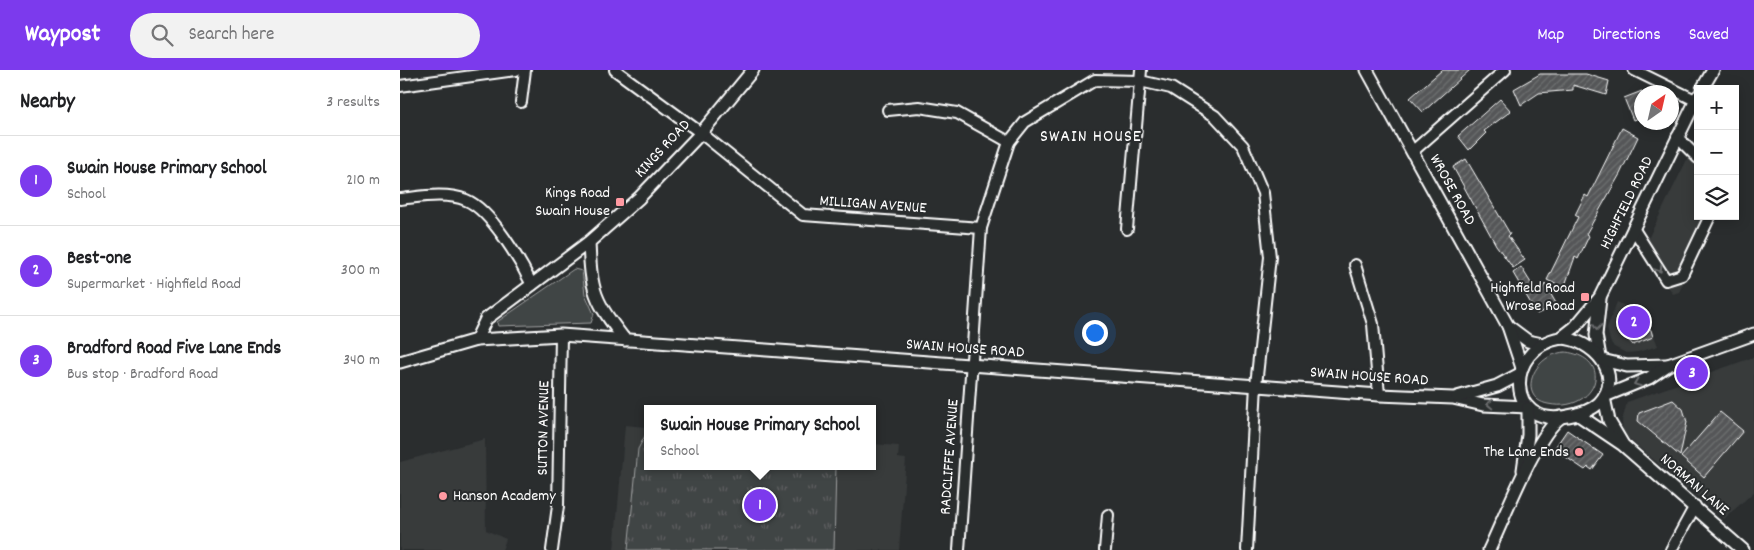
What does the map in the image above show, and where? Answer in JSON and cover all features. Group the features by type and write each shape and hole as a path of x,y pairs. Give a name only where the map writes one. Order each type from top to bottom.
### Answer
{"street":[{"path":"400,86 516,70"},
{"path":"521,102 525,70"},
{"name":"MILLIGAN AVENUE","path":"615,70 701,133 803,215 981,228"},
{"name":"KINGS ROAD","path":"476,340 486,319 589,242 639,198 701,133 753,70"},
{"path":"1127,229 1141,70"},
{"name":"WROSE ROAD","path":"1367,70 1508,326 1521,371"},
{"path":"1412,152 1505,70"},
{"path":"1634,70 1694,97"},
{"path":"1704,85 1713,70"},
{"path":"888,110 919,107 957,113 1009,142 1025,122 1095,80 1140,81 1171,88 1215,116 1243,146 1263,193 1270,257 1256,386 1246,550"},
{"name":"HIGHFIELD ROAD","path":"1561,338 1575,328 1600,297 1694,104"},
{"path":"1677,138 1694,154"},
{"name":"RADCLIFFE AVENUE","path":"959,550 981,228 1009,142"},
{"path":"400,199 437,196 466,200 494,223 532,285"},
{"path":"1633,228 1666,280 1682,275 1708,220"},
{"path":"589,242 590,280 600,306 625,340"},
{"path":"1355,265 1373,324 1379,395"},
{"name":"HIGHFIELD ROAD","path":"1600,297 1596,335 1601,358"},
{"name":"WROSE ROAD","path":"1508,326 1528,341 1542,344"},
{"path":"1668,365 1627,366 1601,358 1581,341 1561,338 1542,344 1530,355 1521,371 1521,394 1528,407 1540,415 1561,418 1577,414 1592,408 1604,397 1649,378 1668,365 1754,334"},
{"name":"SWAIN HOUSE ROAD","path":"476,340 561,335 1379,395 1453,398 1483,404 1528,407"},
{"name":"SUTTON AVENUE","path":"552,550 558,506 561,335"},
{"path":"400,362 476,340"},
{"path":"1601,358 1608,376 1604,397"},
{"name":"SWAIN HOUSE ROAD","path":"1453,398 1496,386 1521,371"},
{"name":"NORMAN LANE","path":"1604,397 1609,421 1623,445"},
{"path":"1522,477 1528,435 1528,407"},
{"name":"NORMAN LANE","path":"1577,414 1623,445 1695,506 1743,550"},
{"path":"1489,550 1522,477 1549,429 1561,418"},
{"path":"1671,550 1695,506"},
{"path":"1105,550 1108,514"}],"shaded area":[{"path":"1694,145 1694,220 1714,220 1679,292 1673,294 1646,251 1641,253"},
{"path":"1617,302 1631,309 1649,323 1658,346 1638,352 1626,353 1614,347 1610,341 1607,328"},
{"path":"1754,357 1754,492 1724,519 1623,434 1622,421 1627,402"},
{"path":"625,425 644,427 644,470 876,470 876,444 899,446 898,458 906,459 899,550 614,550"},
{"name":"Hanson Academy","path":"485,439 486,530 506,539 502,550 400,550 400,462"}],"green space":[{"path":"574,269 582,271 585,294 594,314 591,323 498,326 497,322"},
{"path":"1566,352 1582,357 1591,364 1595,374 1594,384 1588,394 1578,401 1564,405 1548,404 1538,400 1533,393 1531,385 1537,367 1554,354"},
{"path":"644,438 644,470 836,470 834,550 628,550 638,449"}],"building":[{"path":"1442,70 1470,70 1423,112 1410,98"},
{"path":"1540,74 1586,74 1609,81 1606,95 1573,85 1573,90 1539,93 1521,105 1514,89"},
{"path":"1634,94 1634,120 1633,120 1624,98"},
{"path":"1500,99 1511,111 1484,131 1486,133 1469,150 1458,136"},
{"path":"1622,128 1638,137 1620,174 1586,234 1589,236 1578,259 1575,257 1564,288 1547,280 1578,217 1575,215 1585,195 1588,197"},
{"path":"1466,159 1510,234 1508,236 1525,260 1513,268 1496,245 1453,167"},
{"path":"1521,267 1539,296 1545,284 1557,305 1537,314 1513,273"},
{"path":"1629,312 1636,315 1651,330 1653,337 1633,345 1621,331"},
{"path":"1673,400 1683,409 1687,422 1680,456 1638,421 1639,413"},
{"path":"1720,412 1743,431 1704,477 1681,457"},
{"name":"The Lane Ends","path":"1567,430 1603,455 1592,470 1588,467 1585,470 1554,449"}],"place":[{"name":"Kings Road Swain House","path":"620,202"},
{"name":"Highfield Road Wrose Road","path":"1585,297"},
{"name":"Best-one","path":"1634,322"},
{"name":"Bradford Road Five Lane Ends","path":"1692,373"},
{"name":"The Lane Ends","path":"1579,452"},
{"name":"Hanson Academy","path":"443,496"},
{"name":"Swain House Primary School","path":"760,505"}],"district":[{"name":"SWAIN HOUSE","path":"1091,137"}]}
